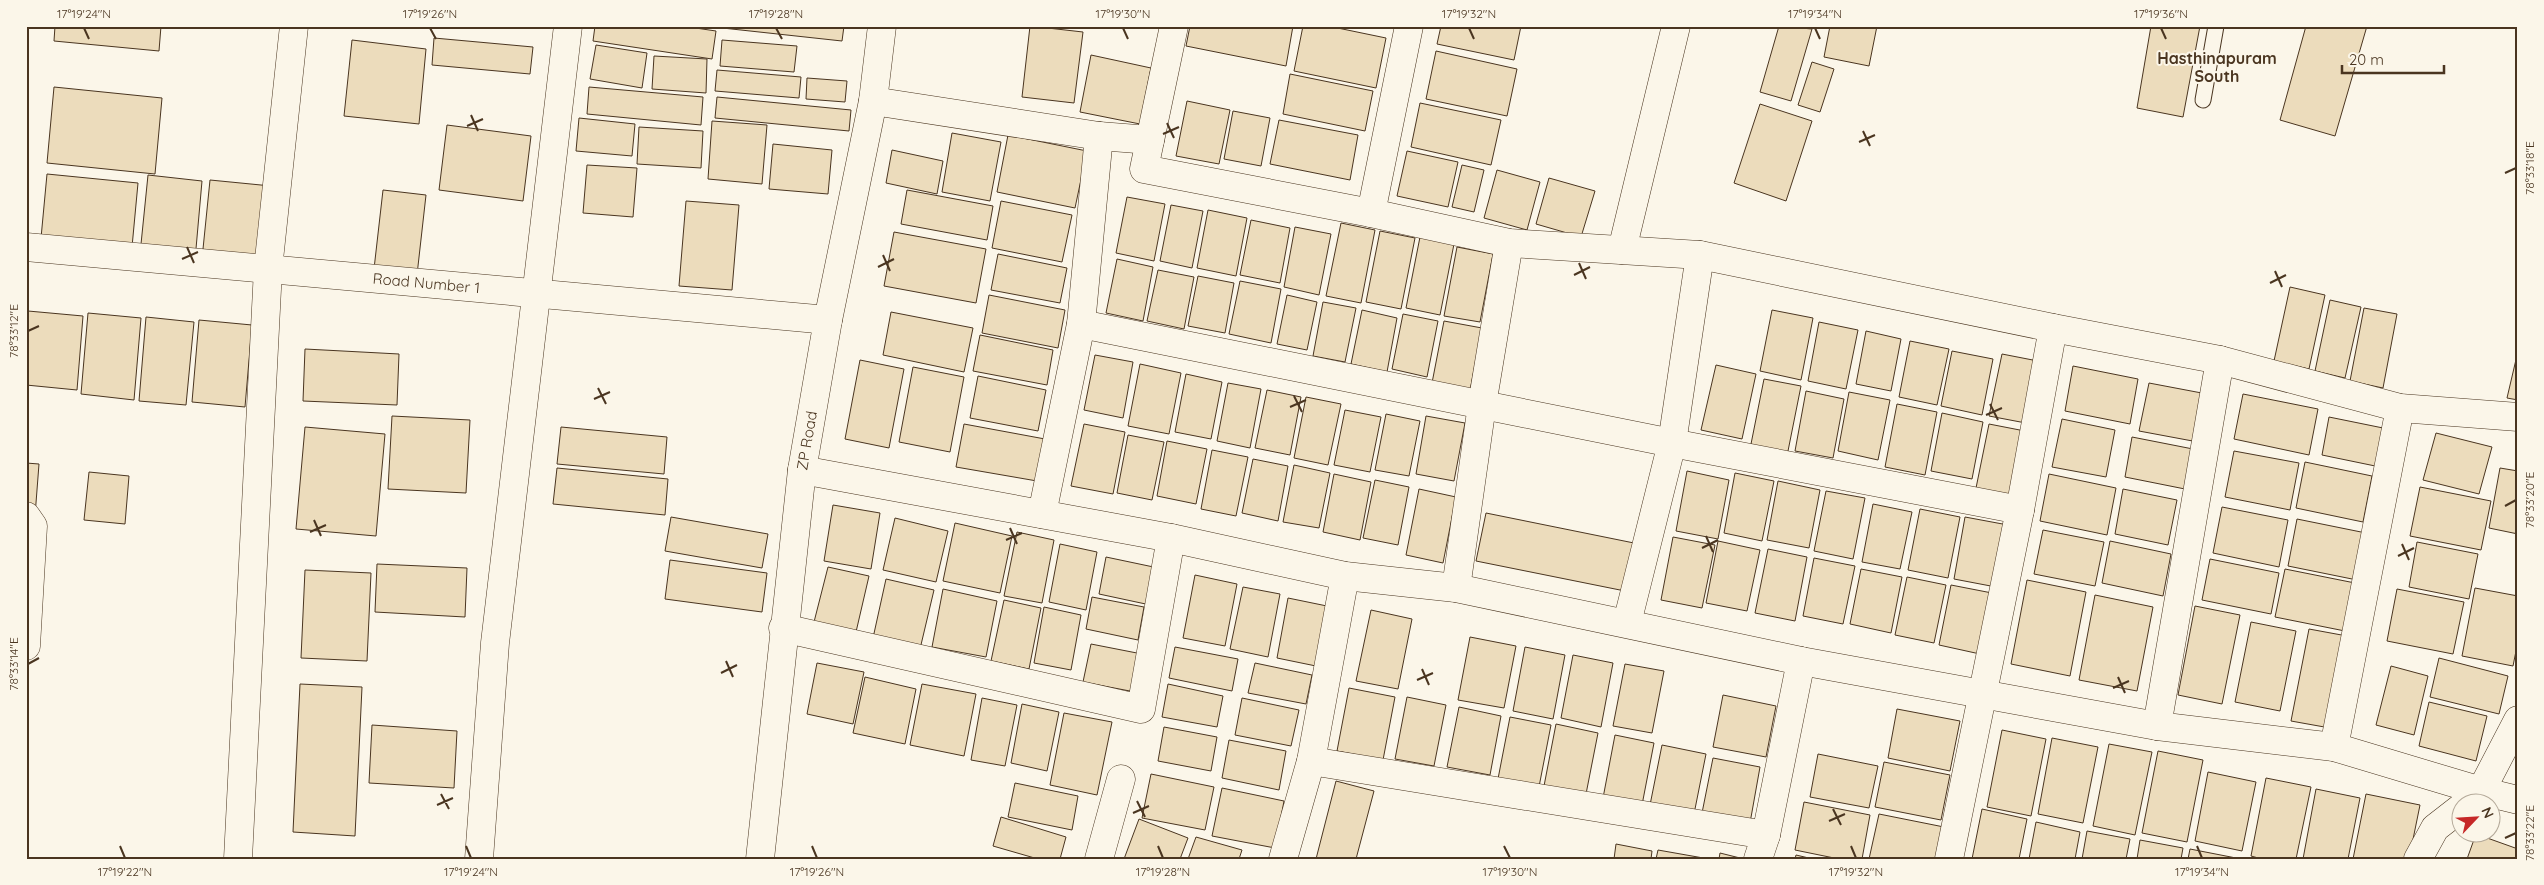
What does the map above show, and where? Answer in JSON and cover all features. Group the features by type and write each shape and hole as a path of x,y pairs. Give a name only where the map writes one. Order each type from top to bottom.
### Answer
{"street":[{"path":"238,859 268,269 294,26"},
{"path":"479,859 495,643 538,294 568,26"},
{"name":"ZP Road","path":"760,859 783,628 802,470 828,320 873,101 882,26"},
{"path":"1174,26 1144,169 1371,213 1509,243 1700,255 2053,328 2220,360 2400,408 2518,417"},
{"path":"1371,213 1409,26"},
{"path":"1622,250 1676,26"},
{"path":"873,101 1099,136 1150,140"},
{"path":"1042,514 1081,324 1099,136"},
{"path":"1456,588 1482,404 1509,243"},
{"name":"Road Number 1","path":"26,247 828,320"},
{"path":"1627,623 1672,443 1700,255"},
{"path":"1081,324 1672,443 2020,510"},
{"path":"1949,859 1981,694 2020,510 2053,328"},
{"path":"2157,726 2220,360"},
{"path":"2334,747 2400,408"},
{"path":"802,470 1171,538 1344,576 1456,588 1801,661 2157,726 2334,747 2452,793"},
{"path":"26,516 33,526 26,646"},
{"path":"783,628 1141,709 1171,538"},
{"path":"1283,859 1311,760 1344,576"},
{"path":"1311,760 1762,847 1801,661"},
{"path":"2475,792 2518,720"},
{"path":"1099,859 1121,779"},
{"path":"2502,800 2518,800"},
{"path":"2418,859 2435,828 2452,814"}],"lane":[{"path":"2203,100 2216,26"}],"building":[{"path":"55,26 161,26 159,51 54,41"},
{"path":"595,26 682,26 716,31 712,59 593,41"},
{"path":"704,26 844,26 842,41"},
{"path":"1030,26 1083,32 1074,103 1022,97"},
{"path":"1190,26 1293,26 1286,66 1186,46"},
{"path":"1303,26 1328,26 1386,38 1376,88 1294,71"},
{"path":"1441,26 1521,26 1514,60 1437,44"},
{"path":"1779,26 1812,29 1791,101 1760,92"},
{"path":"1830,26 1877,26 1869,66 1824,57"},
{"path":"2151,26 2200,26 2183,117 2137,108"},
{"path":"2306,26 2367,26 2335,136 2280,120"},
{"path":"434,38 533,47 530,74 432,65"},
{"path":"352,40 426,49 419,124 344,116"},
{"path":"722,40 797,46 794,72 720,66"},
{"path":"596,45 647,53 642,88 590,79"},
{"path":"1436,51 1517,69 1507,116 1426,99"},
{"path":"1091,55 1151,68 1140,124 1080,112"},
{"path":"654,56 707,59 706,93 652,89"},
{"path":"1812,62 1834,69 1820,112 1798,105"},
{"path":"717,70 801,77 799,98 715,91"},
{"path":"1290,74 1373,91 1365,131 1283,114"},
{"path":"807,78 847,81 845,102 806,99"},
{"path":"54,87 162,98 155,174 47,163"},
{"path":"589,87 703,97 701,125 587,114"},
{"path":"717,97 851,110 849,131 715,118"},
{"path":"1187,101 1230,110 1219,164 1176,156"},
{"path":"1420,103 1501,120 1491,165 1411,147"},
{"path":"1760,104 1812,121 1786,201 1734,183"},
{"path":"1233,111 1270,118 1261,166 1224,159"},
{"path":"579,118 635,124 632,156 576,151"},
{"path":"1279,120 1358,135 1350,180 1270,164"},
{"path":"712,121 767,125 762,184 708,179"},
{"path":"447,125 531,136 523,201 439,190"},
{"path":"639,127 703,131 701,168 637,164"},
{"path":"952,133 1001,142 990,201 942,192"},
{"path":"1008,135 1087,151 1075,208 997,192"},
{"path":"773,144 832,150 828,194 769,189"},
{"path":"892,150 943,161 937,194 886,183"},
{"path":"1407,151 1458,162 1448,207 1397,196"},
{"path":"587,165 637,168 633,217 583,213"},
{"path":"1462,165 1484,170 1474,212 1452,207"},
{"path":"1497,170 1540,182 1527,230 1484,218"},
{"path":"47,174 138,183 132,247 41,238"},
{"path":"148,175 202,181 195,260 140,254"},
{"path":"1549,178 1595,191 1581,237 1536,224"},
{"path":"210,180 271,186 263,266 202,259"},
{"path":"383,190 426,195 417,275 374,269"},
{"path":"907,190 993,206 987,240 901,224"},
{"path":"1127,197 1165,204 1154,261 1116,253"},
{"path":"686,201 739,205 732,290 679,286"},
{"path":"1001,201 1072,215 1062,262 992,248"},
{"path":"1171,205 1203,211 1192,268 1160,261"},
{"path":"1208,210 1247,218 1236,276 1197,268"},
{"path":"1251,220 1290,228 1280,283 1240,275"},
{"path":"1341,223 1375,230 1361,303 1326,296"},
{"path":"1295,227 1331,234 1319,295 1284,287"},
{"path":"1380,231 1415,238 1401,309 1366,302"},
{"path":"894,232 986,249 976,303 884,286"},
{"path":"1420,237 1454,244 1440,315 1406,308"},
{"path":"1457,247 1493,254 1480,322 1444,316"},
{"path":"998,254 1067,268 1060,303 991,290"},
{"path":"1117,259 1153,267 1143,321 1106,313"},
{"path":"1158,270 1194,277 1184,329 1147,321"},
{"path":"1198,276 1234,283 1225,333 1188,326"},
{"path":"1240,281 1281,289 1271,343 1229,334"},
{"path":"2290,287 2325,295 2309,369 2274,361"},
{"path":"989,295 1065,310 1058,348 982,333"},
{"path":"1287,295 1317,302 1307,350 1277,344"},
{"path":"2330,300 2361,307 2345,378 2315,371"},
{"path":"1323,302 1356,308 1345,362 1313,356"},
{"path":"2364,308 2397,314 2383,388 2350,381"},
{"path":"1362,310 1397,318 1387,372 1351,364"},
{"path":"1772,310 1813,318 1801,380 1760,371"},
{"path":"28,311 83,316 77,390 26,385"},
{"path":"891,312 973,328 964,372 883,355"},
{"path":"88,313 141,318 134,400 81,394"},
{"path":"1403,314 1438,321 1427,377 1392,369"},
{"path":"146,317 194,322 186,405 139,401"},
{"path":"199,320 252,325 245,407 192,402"},
{"path":"1444,321 1482,328 1470,391 1432,383"},
{"path":"1819,322 1858,330 1846,389 1808,381"},
{"path":"1866,331 1901,339 1891,391 1856,384"},
{"path":"980,335 1053,350 1047,385 973,371"},
{"path":"1910,341 1949,349 1937,405 1899,397"},
{"path":"305,349 399,354 397,405 303,401"},
{"path":"1952,351 1993,359 1982,415 1941,406"},
{"path":"2518,351 2518,400 2507,398"},
{"path":"2002,354 2043,362 2031,424 1989,416"},
{"path":"1095,355 1133,362 1123,418 1084,410"},
{"path":"860,360 904,369 889,448 845,439"},
{"path":"1140,364 1181,373 1169,434 1128,426"},
{"path":"1716,365 1756,374 1742,439 1701,430"},
{"path":"2073,366 2138,379 2130,424 2065,411"},
{"path":"913,367 964,377 950,452 899,442"},
{"path":"1186,374 1222,382 1211,439 1175,432"},
{"path":"978,376 1046,390 1038,431 970,418"},
{"path":"1764,379 1801,386 1787,456 1750,449"},
{"path":"1228,383 1261,389 1250,448 1217,441"},
{"path":"2149,383 2207,394 2198,442 2139,431"},
{"path":"1267,390 1301,397 1290,455 1255,448"},
{"path":"1806,391 1844,399 1833,458 1795,451"},
{"path":"1849,392 1890,400 1878,460 1838,451"},
{"path":"2243,394 2318,409 2309,455 2234,439"},
{"path":"1306,397 1341,404 1328,465 1294,458"},
{"path":"1897,404 1937,412 1925,475 1885,467"},
{"path":"1345,410 1381,417 1370,472 1334,465"},
{"path":"1942,413 1983,422 1972,479 1931,471"},
{"path":"1386,414 1420,421 1409,476 1375,470"},
{"path":"392,416 470,420 466,493 388,489"},
{"path":"1426,416 1465,423 1454,481 1416,474"},
{"path":"2329,417 2388,429 2380,467 2322,455"},
{"path":"2062,419 2115,430 2106,477 2052,467"},
{"path":"964,424 1045,439 1037,481 956,467"},
{"path":"1084,424 1125,432 1113,494 1071,486"},
{"path":"1989,424 2030,432 2017,502 1975,493"},
{"path":"305,427 385,434 376,536 296,529"},
{"path":"561,427 667,437 664,474 557,464"},
{"path":"2436,433 2492,447 2479,494 2423,480"},
{"path":"1128,435 1164,442 1152,500 1117,493"},
{"path":"2132,437 2193,449 2185,489 2125,477"},
{"path":"1167,441 1207,449 1196,504 1157,496"},
{"path":"1212,450 1248,457 1236,516 1201,509"},
{"path":"2234,451 2299,463 2290,510 2225,497"},
{"path":"1253,459 1288,466 1278,521 1242,513"},
{"path":"2305,462 2372,476 2363,522 2296,508"},
{"path":"26,463 39,464 35,516 26,516"},
{"path":"1294,465 1330,473 1319,528 1283,522"},
{"path":"557,468 668,479 665,515 553,504"},
{"path":"2500,468 2518,471 2518,534 2489,528"},
{"path":"1687,471 1729,480 1718,539 1676,531"},
{"path":"89,472 129,476 125,524 84,520"},
{"path":"1735,473 1774,481 1762,541 1724,533"},
{"path":"1334,474 1371,482 1360,540 1323,532"},
{"path":"2049,474 2116,488 2107,535 2040,521"},
{"path":"1375,480 1409,487 1398,545 1363,538"},
{"path":"1778,481 1820,490 1809,548 1767,540"},
{"path":"2420,487 2491,501 2481,550 2410,536"},
{"path":"1419,489 1456,497 1443,563 1406,555"},
{"path":"2123,489 2177,500 2168,545 2115,534"},
{"path":"1826,491 1865,498 1853,559 1814,551"},
{"path":"1873,504 1912,512 1900,569 1862,562"},
{"path":"833,505 880,513 871,569 824,561"},
{"path":"2222,507 2288,520 2279,567 2213,553"},
{"path":"1920,509 1960,517 1948,578 1908,570"},
{"path":"1486,513 1634,543 1625,591 1476,561"},
{"path":"671,517 768,534 762,568 665,551"},
{"path":"1965,517 2008,525 1996,587 1954,579"},
{"path":"895,518 948,531 936,582 883,570"},
{"path":"2297,519 2366,533 2357,580 2288,566"},
{"path":"955,523 1012,536 1000,593 943,581"},
{"path":"2043,530 2104,542 2095,586 2034,574"},
{"path":"1017,532 1054,540 1042,603 1004,596"},
{"path":"1673,537 1715,545 1702,608 1661,600"},
{"path":"1718,541 1760,550 1747,611 1706,603"},
{"path":"2110,541 2171,554 2163,596 2102,583"},
{"path":"2417,542 2478,554 2469,599 2409,587"},
{"path":"1060,544 1097,552 1086,610 1049,602"},
{"path":"1768,549 1807,557 1795,621 1755,613"},
{"path":"1106,557 1163,569 1155,606 1099,594"},
{"path":"1814,558 1855,566 1843,624 1803,616"},
{"path":"2210,559 2279,573 2271,614 2202,600"},
{"path":"670,560 767,573 762,612 665,599"},
{"path":"377,564 467,568 465,617 375,612"},
{"path":"828,567 869,576 856,632 814,622"},
{"path":"1861,569 1902,577 1891,633 1850,624"},
{"path":"2285,569 2355,583 2345,631 2275,617"},
{"path":"305,570 371,573 367,661 301,658"},
{"path":"1195,575 1237,584 1225,646 1183,638"},
{"path":"1907,577 1946,585 1934,643 1895,635"},
{"path":"886,579 934,590 920,649 873,638"},
{"path":"2027,580 2086,592 2070,676 2011,664"},
{"path":"1951,585 1992,593 1980,654 1939,645"},
{"path":"1243,587 1280,594 1268,657 1230,649"},
{"path":"2475,588 2518,596 2518,641 2513,666 2462,656"},
{"path":"943,589 997,601 986,657 932,647"},
{"path":"2397,589 2464,602 2453,654 2387,641"},
{"path":"2095,595 2153,607 2137,691 2079,680"},
{"path":"1092,597 1144,607 1138,640 1086,629"},
{"path":"1288,598 1327,606 1316,666 1277,658"},
{"path":"1004,600 1041,608 1029,669 991,661"},
{"path":"2195,606 2240,615 2222,704 2178,695"},
{"path":"1044,607 1081,615 1071,670 1034,663"},
{"path":"1371,610 1412,619 1398,689 1356,681"},
{"path":"2251,622 2296,631 2280,711 2235,702"},
{"path":"2309,629 2347,636 2330,728 2291,721"},
{"path":"1470,637 1516,646 1504,708 1458,700"},
{"path":"1091,644 1142,654 1135,692 1083,682"},
{"path":"1175,647 1238,659 1232,691 1169,678"},
{"path":"1525,647 1565,655 1553,719 1513,711"},
{"path":"1573,655 1613,663 1601,727 1561,718"},
{"path":"2439,658 2508,676 2499,714 2430,697"},
{"path":"817,663 864,672 853,724 807,714"},
{"path":"1255,663 1312,675 1306,704 1248,693"},
{"path":"1625,664 1664,671 1652,733 1613,726"},
{"path":"2391,666 2428,676 2414,735 2376,725"},
{"path":"865,677 916,689 905,744 853,733"},
{"path":"300,684 362,687 355,836 293,832"},
{"path":"922,684 976,694 964,756 910,745"},
{"path":"1168,684 1223,696 1217,727 1162,717"},
{"path":"1349,688 1395,697 1383,760 1337,751"},
{"path":"1723,695 1776,706 1766,757 1713,747"},
{"path":"1407,697 1446,705 1434,766 1395,759"},
{"path":"982,698 1017,705 1005,766 971,760"},
{"path":"1242,698 1299,710 1291,746 1235,735"},
{"path":"2429,702 2487,716 2476,761 2419,746"},
{"path":"1022,704 1059,712 1047,771 1011,763"},
{"path":"1459,707 1501,716 1490,775 1447,767"},
{"path":"1897,709 1960,721 1950,771 1888,758"},
{"path":"1064,713 1112,722 1097,795 1050,785"},
{"path":"1510,717 1551,725 1538,792 1497,784"},
{"path":"1556,724 1598,733 1586,794 1544,786"},
{"path":"372,725 457,731 454,788 369,783"},
{"path":"1164,727 1217,737 1211,771 1158,761"},
{"path":"2002,730 2046,739 2031,816 1987,807"},
{"path":"1615,735 1654,743 1642,805 1603,798"},
{"path":"2052,738 2098,747 2083,823 2038,814"},
{"path":"1229,740 1286,751 1279,790 1222,778"},
{"path":"2109,744 2152,752 2135,835 2093,826"},
{"path":"1662,745 1706,754 1694,814 1650,805"},
{"path":"2158,751 2203,760 2187,842 2142,833"},
{"path":"1818,754 1878,766 1869,808 1810,797"},
{"path":"1713,758 1760,767 1750,823 1702,813"},
{"path":"1884,762 1950,775 1941,820 1875,807"},
{"path":"2208,772 2256,782 2242,851 2195,841"},
{"path":"1151,774 1214,787 1205,830 1142,818"},
{"path":"2266,778 2311,787 2296,859 2262,859 2251,856"},
{"path":"1336,781 1374,791 1356,859 1316,859"},
{"path":"1015,783 1078,796 1072,830 1008,817"},
{"path":"1222,788 1284,801 1275,848 1212,836"},
{"path":"2316,789 2360,798 2348,859 2303,859"},
{"path":"2366,794 2420,805 2409,859 2353,859"},
{"path":"1804,802 1870,815 1862,859 1839,859 1795,850"},
{"path":"1982,809 2027,819 2019,859 1972,859"},
{"path":"1879,814 1944,827 1937,859 1869,859"},
{"path":"1001,817 1066,837 1060,859 1038,859 993,846"},
{"path":"1139,819 1188,838 1180,859 1124,859"},
{"path":"2036,822 2080,832 2075,859 2029,859"},
{"path":"2087,831 2130,839 2126,859 2082,859"},
{"path":"1196,837 1242,850 1239,859 1188,859"},
{"path":"2140,840 2183,848 2181,859 2137,859"},
{"path":"2473,842 2498,842 2518,849 2518,859 2467,859"},
{"path":"1616,844 1652,851 1651,859 1614,859"},
{"path":"2190,849 2236,858 2236,859 2188,859"},
{"path":"1658,850 1709,859 1656,859"},
{"path":"1720,853 1744,859 1719,859"},
{"path":"1796,855 1813,859 1795,859"}],"district":[{"name":"Hasthinapuram South","path":"2217,67"}]}
